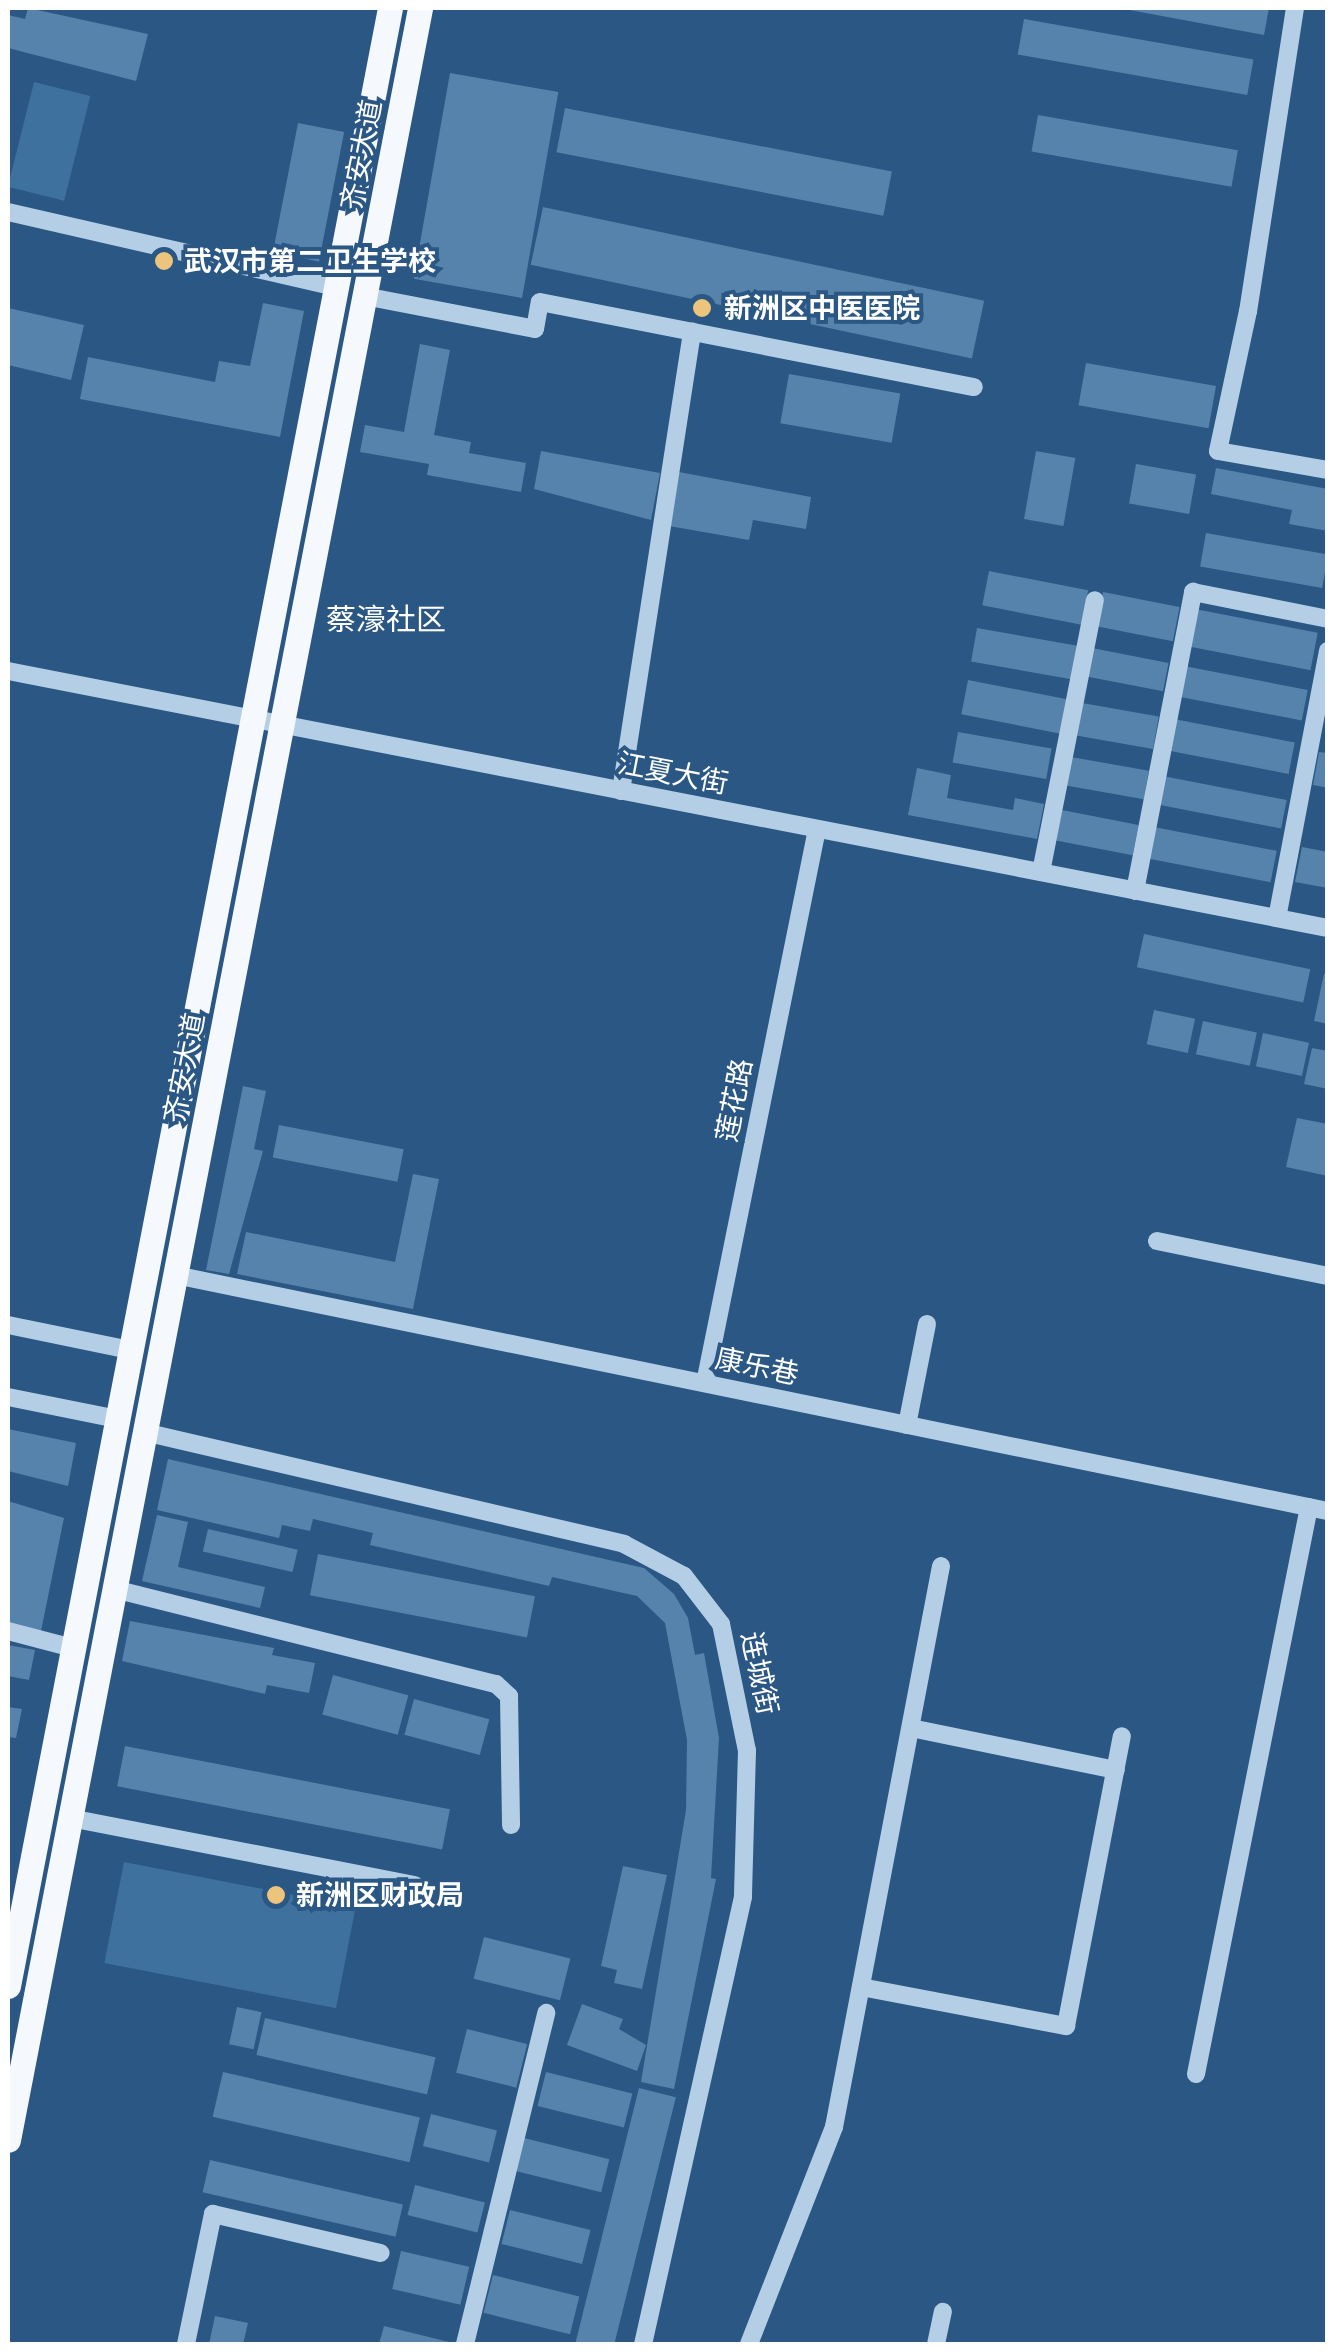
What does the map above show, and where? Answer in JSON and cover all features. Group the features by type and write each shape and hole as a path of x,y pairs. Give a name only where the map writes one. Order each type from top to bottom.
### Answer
{"main road":[{"name":"齐安大道","path":"8,1986 390,8"},
{"name":"齐安大道","path":"8,2140 420,8"}],"street":[{"path":"1295,8 1248,311 1218,451 1328,470"},
{"path":"8,212 336,287"},
{"path":"364,296 534,329 540,302 974,386"},
{"path":"621,790 692,331"},
{"path":"1135,891 1193,592 1328,618"},
{"path":"1042,872 1094,600"},
{"path":"1277,918 1328,651"},
{"name":"江夏大街","path":"8,671 1328,928"},
{"name":"莲花路","path":"705,1383 817,828"},
{"path":"1157,1241 1328,1276"},
{"name":"康乐巷","path":"175,1275 1318,1509"},
{"path":"907,1425 927,1324"},
{"path":"8,1325 130,1350"},
{"path":"8,1397 117,1419"},
{"name":"连城街","path":"144,1432 624,1544 684,1576 722,1624 747,1751 744,1897 644,2344"},
{"path":"1196,2074 1318,1509"},
{"path":"750,2344 822,2172 942,1566"},
{"path":"114,1589 496,1684 509,1696 511,1825"},
{"path":"8,1631 73,1648"},
{"path":"910,1728 1116,1770"},
{"path":"861,1987 1066,2026 1122,1736"},
{"path":"70,1818 415,1885"},
{"path":"465,2344 546,2013"},
{"path":"186,2344 213,2214 381,2253"},
{"path":"936,2344 942,2312"}],"shaded area":[{"path":"34,82 90,96 64,201 8,187"},
{"path":"124,1862 356,1907 336,2008 104,1963"}],"building":[{"path":"28,8 148,34 136,81 8,48 8,15 25,19"},
{"path":"1119,8 1269,8 1264,35"},
{"path":"1024,19 1253,59 1247,95 1018,54"},
{"path":"450,73 558,92 522,298 414,279"},
{"path":"565,108 892,172 883,216 556,152"},
{"path":"1038,115 1238,150 1231,187 1032,151"},
{"path":"298,123 344,132 319,262 273,253"},
{"path":"543,207 984,301 972,358 531,265"},
{"path":"263,303 304,311 280,437 80,399 88,357 215,382 219,361 250,366"},
{"path":"8,308 84,325 71,380 8,365"},
{"path":"420,344 450,350 434,435 471,442 469,453 526,463 521,492 427,475 429,464 360,452 365,425 404,432"},
{"path":"1086,363 1216,386 1209,428 1079,405"},
{"path":"789,374 900,394 892,443 780,423"},
{"path":"541,451 660,473 651,520 534,489"},
{"path":"1036,451 1075,458 1063,526 1024,519"},
{"path":"1136,464 1196,475 1189,514 1129,503"},
{"path":"1216,468 1328,489 1328,531 1289,524 1292,510 1211,494"},
{"path":"679,472 811,497 806,529 753,520 749,540 669,526"},
{"path":"1206,533 1328,555 1322,588 1200,566"},
{"path":"989,571 1088,590 1081,625 982,605"},
{"path":"1103,592 1180,607 1173,641 1096,626"},
{"path":"1195,609 1318,633 1310,670 1188,646"},
{"path":"977,628 1077,646 1072,679 971,661"},
{"path":"1092,648 1169,663 1163,691 1086,676"},
{"path":"1184,666 1308,690 1302,720 1178,696"},
{"path":"968,680 1067,699 1060,734 961,714"},
{"path":"1082,703 1159,717 1153,749 1076,735"},
{"path":"1174,719 1295,742 1289,774 1168,750"},
{"path":"958,732 1052,748 1046,779 953,763"},
{"path":"1319,752 1328,753 1328,788 1313,785"},
{"path":"1071,757 1149,771 1144,799 1066,786"},
{"path":"917,768 951,775 947,798 1013,810 1015,798 1044,804 1037,839 908,815"},
{"path":"1163,776 1287,800 1281,829 1157,804"},
{"path":"1062,810 1139,825 1133,855 1056,840"},
{"path":"1154,827 1277,851 1271,882 1148,858"},
{"path":"1302,847 1328,852 1328,888 1295,882"},
{"path":"1144,934 1310,969 1303,1003 1137,967"},
{"path":"1324,974 1328,975 1328,1024 1314,1021"},
{"path":"1154,1010 1195,1019 1188,1053 1147,1044"},
{"path":"1203,1021 1257,1032 1250,1066 1196,1054"},
{"path":"1263,1033 1309,1043 1302,1076 1256,1066"},
{"path":"1312,1048 1328,1051 1328,1089 1304,1084"},
{"path":"243,1086 266,1091 254,1149 263,1151 229,1274 206,1270"},
{"path":"1297,1118 1328,1124 1328,1176 1286,1167"},
{"path":"279,1125 404,1149 397,1182 273,1157"},
{"path":"413,1174 439,1179 413,1309 237,1274 246,1232 395,1262"},
{"path":"8,1429 76,1443 68,1486 8,1471"},
{"path":"168,1459 644,1568 674,1594 688,1618 695,1655 704,1653 719,1738 711,1878 716,1879 674,2089 641,2082 686,1810 687,1740 665,1623 637,1596 552,1577 549,1586 370,1545 373,1533 313,1519 310,1531 282,1525 279,1538 157,1510"},
{"path":"8,1501 64,1518 41,1631 8,1622"},
{"path":"157,1515 188,1522 178,1567 265,1587 260,1608 142,1581"},
{"path":"208,1529 298,1550 292,1572 203,1551"},
{"path":"318,1554 535,1596 527,1637 310,1595"},
{"path":"130,1621 274,1648 272,1655 315,1663 309,1693 267,1685 265,1694 122,1661"},
{"path":"8,1645 35,1650 29,1680 8,1676"},
{"path":"333,1675 408,1695 398,1735 322,1715"},
{"path":"414,1699 489,1719 480,1755 404,1735"},
{"path":"8,1707 22,1709 16,1738 8,1737"},
{"path":"125,1746 450,1809 442,1849 117,1786"},
{"path":"623,1866 667,1875 642,1989 614,1983 617,1970 601,1966"},
{"path":"484,1937 570,1959 560,2000 474,1979"},
{"path":"582,2004 623,2019 619,2029 646,2045 637,2071 567,2045"},
{"path":"237,2007 261,2012 254,2049 229,2044"},
{"path":"265,2018 436,2057 427,2094 256,2055"},
{"path":"467,2029 527,2044 516,2088 456,2073"},
{"path":"223,2072 420,2117 409,2162 213,2117"},
{"path":"546,2072 632,2094 624,2127 538,2106"},
{"path":"639,2088 676,2097 614,2344 575,2344"},
{"path":"431,2114 497,2130 489,2162 423,2146"},
{"path":"524,2138 609,2159 601,2192 516,2171"},
{"path":"210,2160 403,2205 396,2237 203,2192"},
{"path":"415,2185 485,2202 477,2232 408,2215"},
{"path":"510,2210 591,2230 582,2264 502,2244"},
{"path":"401,2251 469,2267 460,2305 392,2289"},
{"path":"493,2275 579,2297 570,2334 484,2313"},
{"path":"215,2316 248,2323 243,2344 209,2344"},
{"path":"384,2326 453,2343 453,2344 379,2344"}],"place":[{"name":"武汉市第二卫生学校","path":"164,261"},
{"name":"新洲区中医医院","path":"702,308"},
{"name":"新洲区财政局","path":"276,1895"}],"district":[{"name":"蔡濠社区","path":"386,619"}]}
